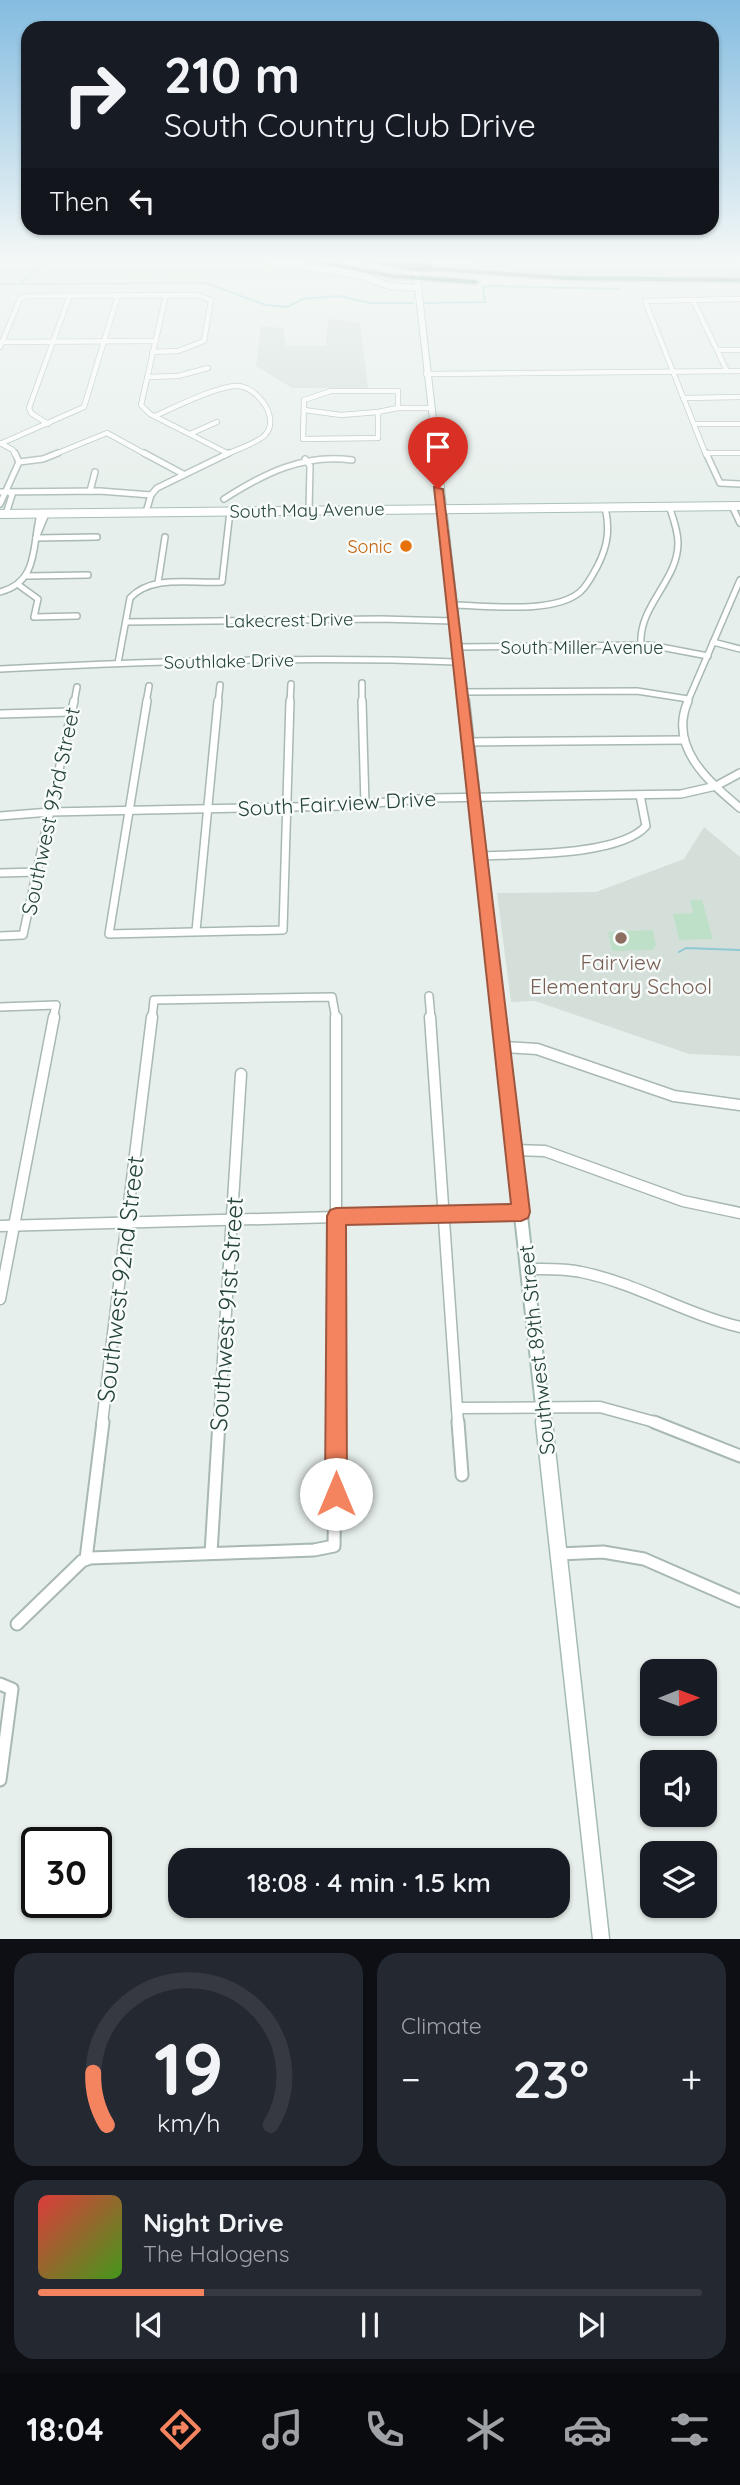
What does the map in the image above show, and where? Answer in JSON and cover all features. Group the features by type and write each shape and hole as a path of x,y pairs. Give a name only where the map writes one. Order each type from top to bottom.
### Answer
{"main road":[{"name":"Southwest 89th Street","path":"424,350 601,1939"},
{"name":"South May Avenue","path":"3,514 736,506"}],"street":[{"path":"48,424 29,409 50,350"},
{"path":"0,443 84,407 101,350"},
{"path":"175,350 152,352 141,404 144,410 227,453"},
{"path":"665,350 720,483 740,484"},
{"path":"717,350 727,371"},
{"path":"147,377 178,376 208,368"},
{"path":"426,374 740,371"},
{"path":"146,512 151,495 159,486 264,436 270,426 271,413 267,406 238,386 197,398 155,416"},
{"path":"378,411 378,438 303,439 304,400 331,391 398,391 398,408"},
{"path":"683,398 740,397"},
{"path":"304,410 341,415 398,408 430,408"},
{"path":"190,434 217,422"},
{"path":"694,425 740,424"},
{"path":"19,462 41,459 107,433 183,474"},
{"path":"0,443 16,454 19,462 9,492 12,495 3,514"},
{"path":"706,453 740,453"},
{"path":"225,499 305,459 331,456 352,460"},
{"path":"305,459 310,466 309,510"},
{"path":"90,491 95,472"},
{"path":"0,492 90,491 151,495"},
{"path":"0,505 3,495 9,492"},
{"path":"641,645 640,628 677,550 677,533 669,506"},
{"path":"736,506 740,523"},
{"path":"451,605 537,604 566,599 583,589 607,548 610,528 605,507"},
{"path":"118,663 132,593 144,586 158,583 222,582 230,511"},
{"path":"0,592 20,586 27,576 43,514"},
{"path":"36,538 97,537"},
{"path":"158,583 165,537"},
{"path":"27,576 89,575"},
{"path":"740,580 688,699 681,723 683,740 692,760 740,808"},
{"path":"20,586 36,596 34,617 77,616"},
{"path":"730,604 740,606"},
{"name":"Lakecrest Drive","path":"126,622 381,619 453,621"},
{"path":"713,642 740,649"},
{"name":"South Miller Avenue","path":"456,647 641,645 667,646 708,656"},
{"name":"Southlake Drive","path":"0,669 118,663 378,659 457,662"},
{"path":"362,683 365,804"},
{"path":"149,686 109,933 283,929 291,684"},
{"path":"196,931 220,685"},
{"name":"Southwest 93rd Street","path":"0,936 23,935 77,687"},
{"path":"461,692 645,691 688,699"},
{"path":"0,714 71,712"},
{"path":"466,742 683,740"},
{"name":"South Fairview Drive","path":"0,816 50,812 365,804 406,799 688,794 716,786 740,773"},
{"path":"481,856 580,852 639,834 646,826 640,795"},
{"path":"0,873 37,872"},
{"path":"429,996 462,1475"},
{"name":"Southwest 92nd Street","path":"86,1559 154,1000 332,997 336,1008 336,1216"},
{"path":"0,1007 56,1005 0,1299"},
{"path":"502,1047 537,1049 681,1098 740,1105"},
{"name":"Southwest 91st Street","path":"211,1553 240,1074"},
{"path":"514,1150 545,1151 684,1201 740,1213"},
{"path":"0,1226 521,1212"},
{"path":"17,1624 86,1559 314,1550 334,1546 336,1216"},
{"path":"527,1269 565,1270 595,1276 710,1320 740,1328"},
{"path":"457,1408 600,1407 626,1412 740,1456"},
{"path":"559,1553 603,1552 644,1559 740,1601"},
{"path":"0,1780 6,1687"}],"shaded area":[{"path":"258,350 363,350 368,388 292,388 256,366"},
{"name":"Fairview Elementary School","path":"704,827 740,857 740,1056 689,1054 535,1001 511,1002 497,893 596,892 684,859"}],"green space":[{"path":"690,900 702,900 713,939 679,940 673,914 693,913"},
{"path":"653,930 656,945 653,950 612,951 608,932"}],"waterway":[{"path":"679,952 686,948 740,950"}],"place":[{"name":"Sonic","path":"406,546"},
{"name":"Fairview Elementary School","path":"621,938"}],"route":[{"path":"336,1494 336,1216 521,1212 438,489"}]}
